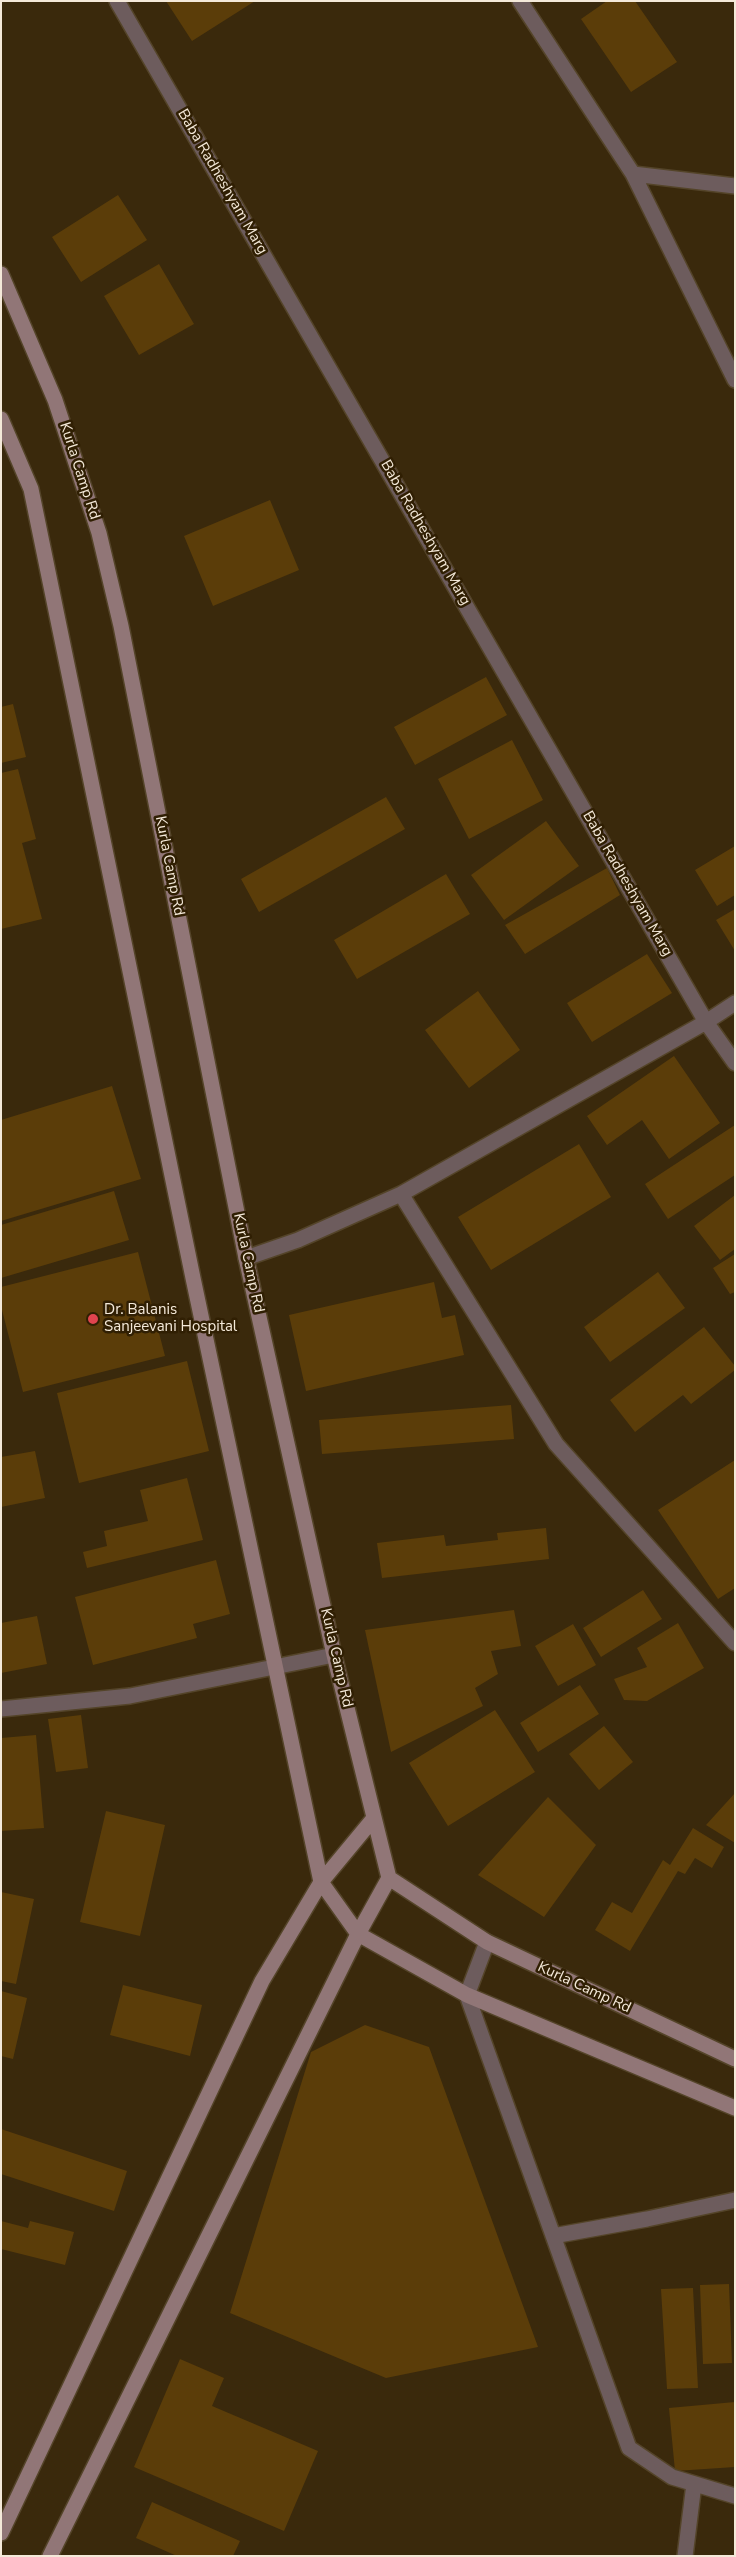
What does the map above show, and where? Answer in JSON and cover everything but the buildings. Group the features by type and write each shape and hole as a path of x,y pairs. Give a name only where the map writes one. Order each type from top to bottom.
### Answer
{"main road":[{"name":"Kurla Camp Rd","path":"1,274 55,400 99,532 121,626 246,1258 334,1655 389,1878 487,1942 735,2059"},
{"path":"1,419 31,489 274,1667 321,1882 358,1934 467,1995 735,2108"},
{"path":"1,2533 262,1981 321,1882 374,1818"},
{"path":"50,2556 358,1934 389,1878"}],"street":[{"name":"Baba Radheshyam Marg","path":"117,1 706,1022 735,1063"},
{"path":"520,1 633,174 735,380"},
{"path":"633,174 735,186"},
{"path":"246,1258 298,1240 401,1194 706,1022 735,1003"},
{"path":"401,1194 556,1444 735,1644"},
{"path":"1,1710 130,1696 334,1655"},
{"path":"487,1942 467,1995 630,2448 672,2477 735,2496"},
{"path":"553,2236 647,2219 735,2200"},
{"path":"685,2556 694,2484"}],"place":[{"name":"Dr. Balanis Sanjeevani Hospital","path":"93,1319"}]}
